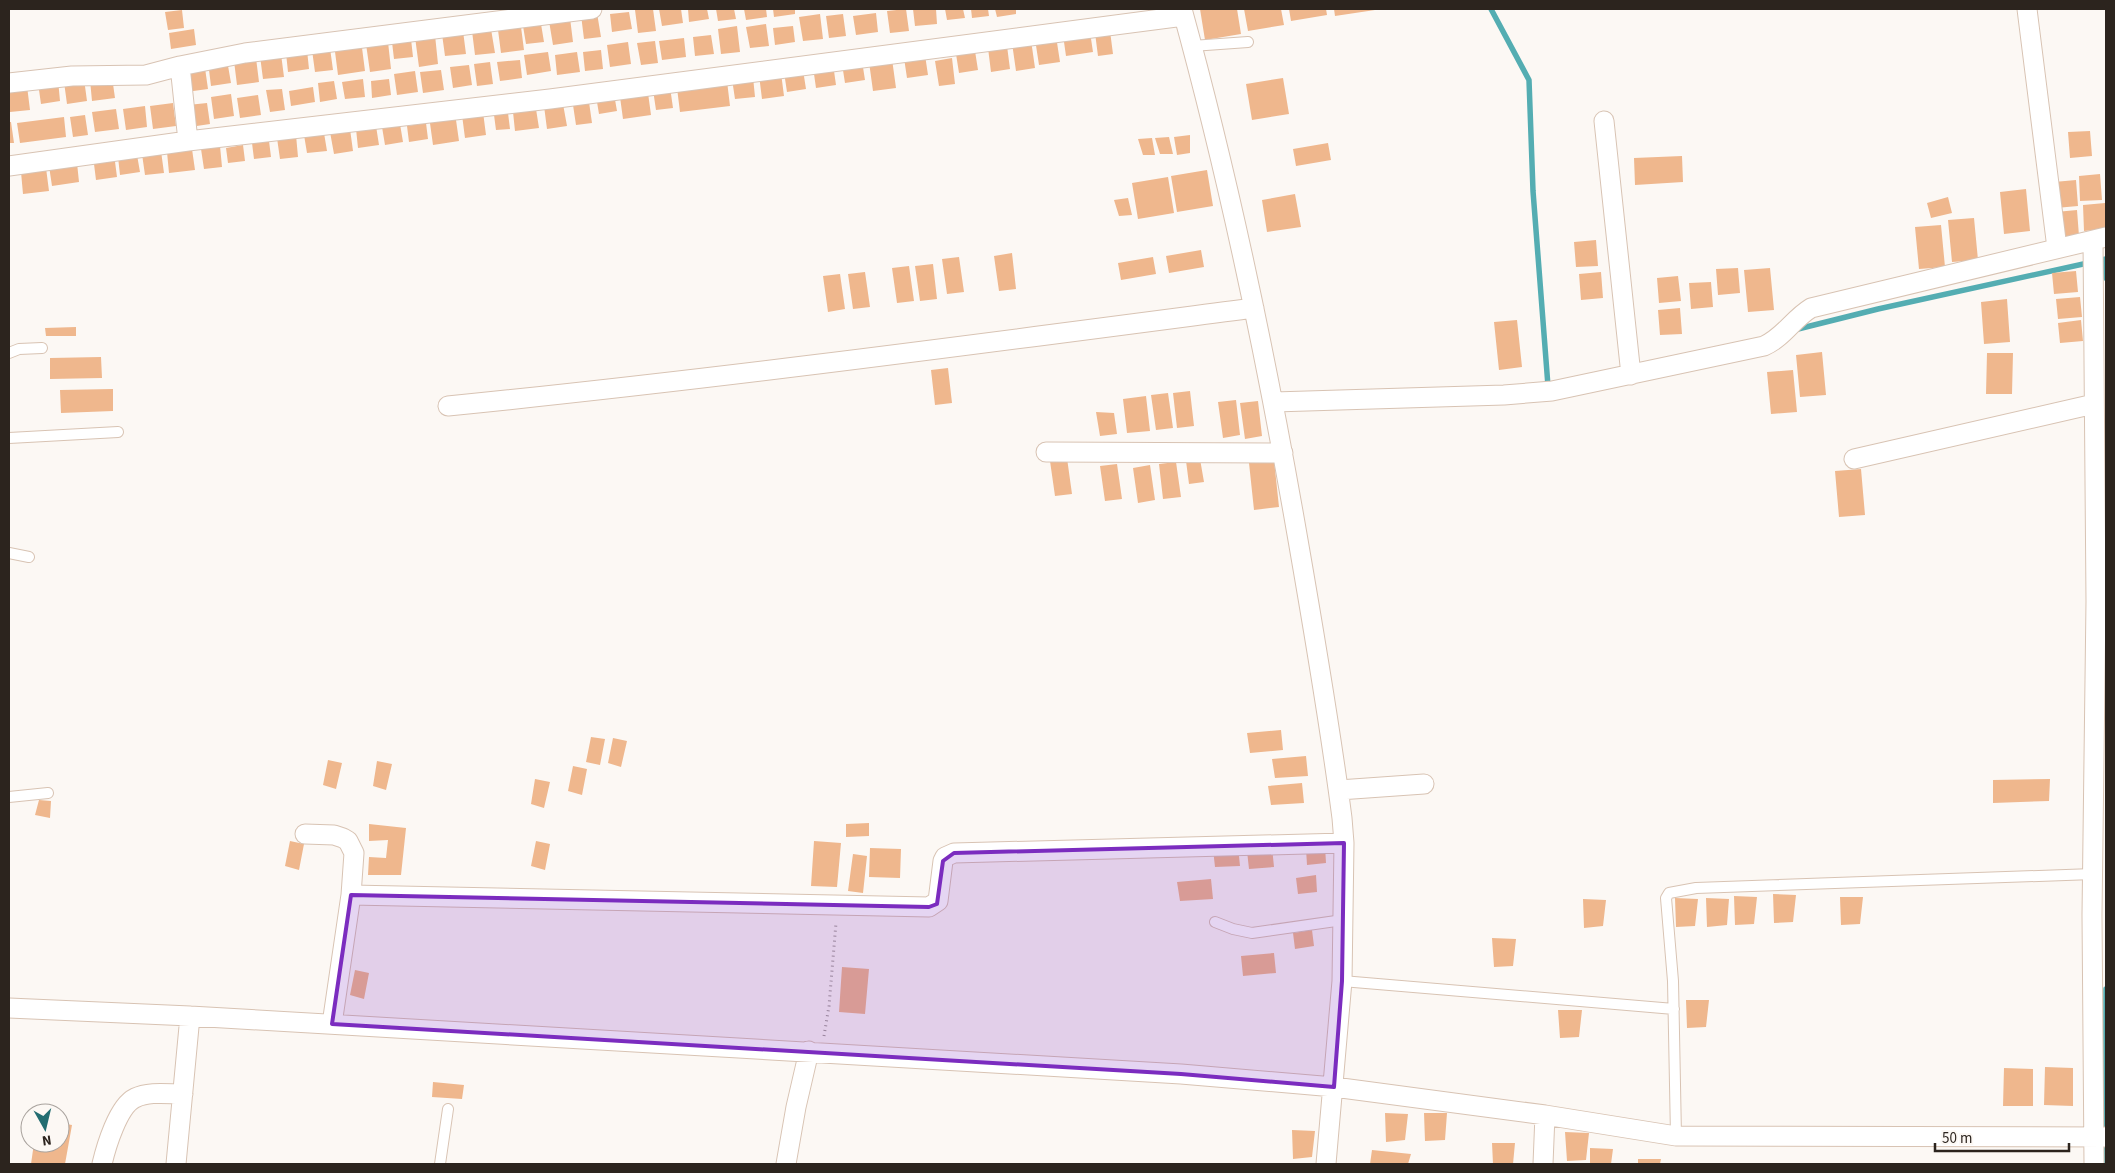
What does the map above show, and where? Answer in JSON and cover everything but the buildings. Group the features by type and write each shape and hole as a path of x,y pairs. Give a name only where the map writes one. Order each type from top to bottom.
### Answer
{"street":[{"path":"9,83 72,76 134,76 245,54 592,9"},
{"path":"2027,9 2057,248"},
{"path":"9,166 188,141 540,100 1183,12 1254,308 1274,402 1339,790 1344,843 1342,981 1326,1164"},
{"path":"180,66 188,141"},
{"path":"1604,121 1631,375"},
{"path":"1274,402 1552,391 1764,346 1775,341 1800,314 1811,308 2100,238 2094,404 2100,450 2096,601 2093,874 2100,1137 2094,1164"},
{"path":"448,406 636,387 814,366 1254,308"},
{"path":"1854,459 2094,404"},
{"path":"1046,452 1283,453"},
{"path":"1339,790 1424,784"},
{"path":"306,834 334,835 348,841 354,853 351,895 332,1024"},
{"path":"351,895 933,906 938,901 942,866 945,857 960,852 1344,843"},
{"path":"9,1008 190,1016 815,1051 1181,1074 1334,1087 1676,1136 2100,1137"},
{"path":"176,1164 190,1016"},
{"path":"786,1164 796,1106 815,1051"},
{"path":"102,1164 110,1136 125,1109 134,1098 154,1094 183,1094"},
{"path":"1532,1114 1543,1164"}],"lane":[{"path":"1192,46 1248,42"},
{"path":"9,353 19,349 42,348"},
{"path":"9,438 118,432"},
{"path":"9,554 29,557"},
{"path":"9,797 48,793"},
{"path":"1676,1136 1674,1009 1666,898 1672,891 1696,888 2093,874"},
{"path":"1215,922 1232,929 1252,933 1343,920"},
{"path":"1342,981 1674,1009"},
{"path":"440,1164 448,1109"}],"path":[{"path":"815,1051 829,1006 836,929 835,904"}],"highlighted area":[{"path":"1344,843 1342,981 1334,1087 1181,1074 332,1024 351,895 929,907 937,904 943,861 954,853"}],"waterway":[{"path":"1491,9 1529,80 1533,191 1548,386"},
{"path":"1794,330 1878,309 2106,259"},
{"path":"2105,260 2106,278"},
{"path":"2105,1164 2106,989"}]}
